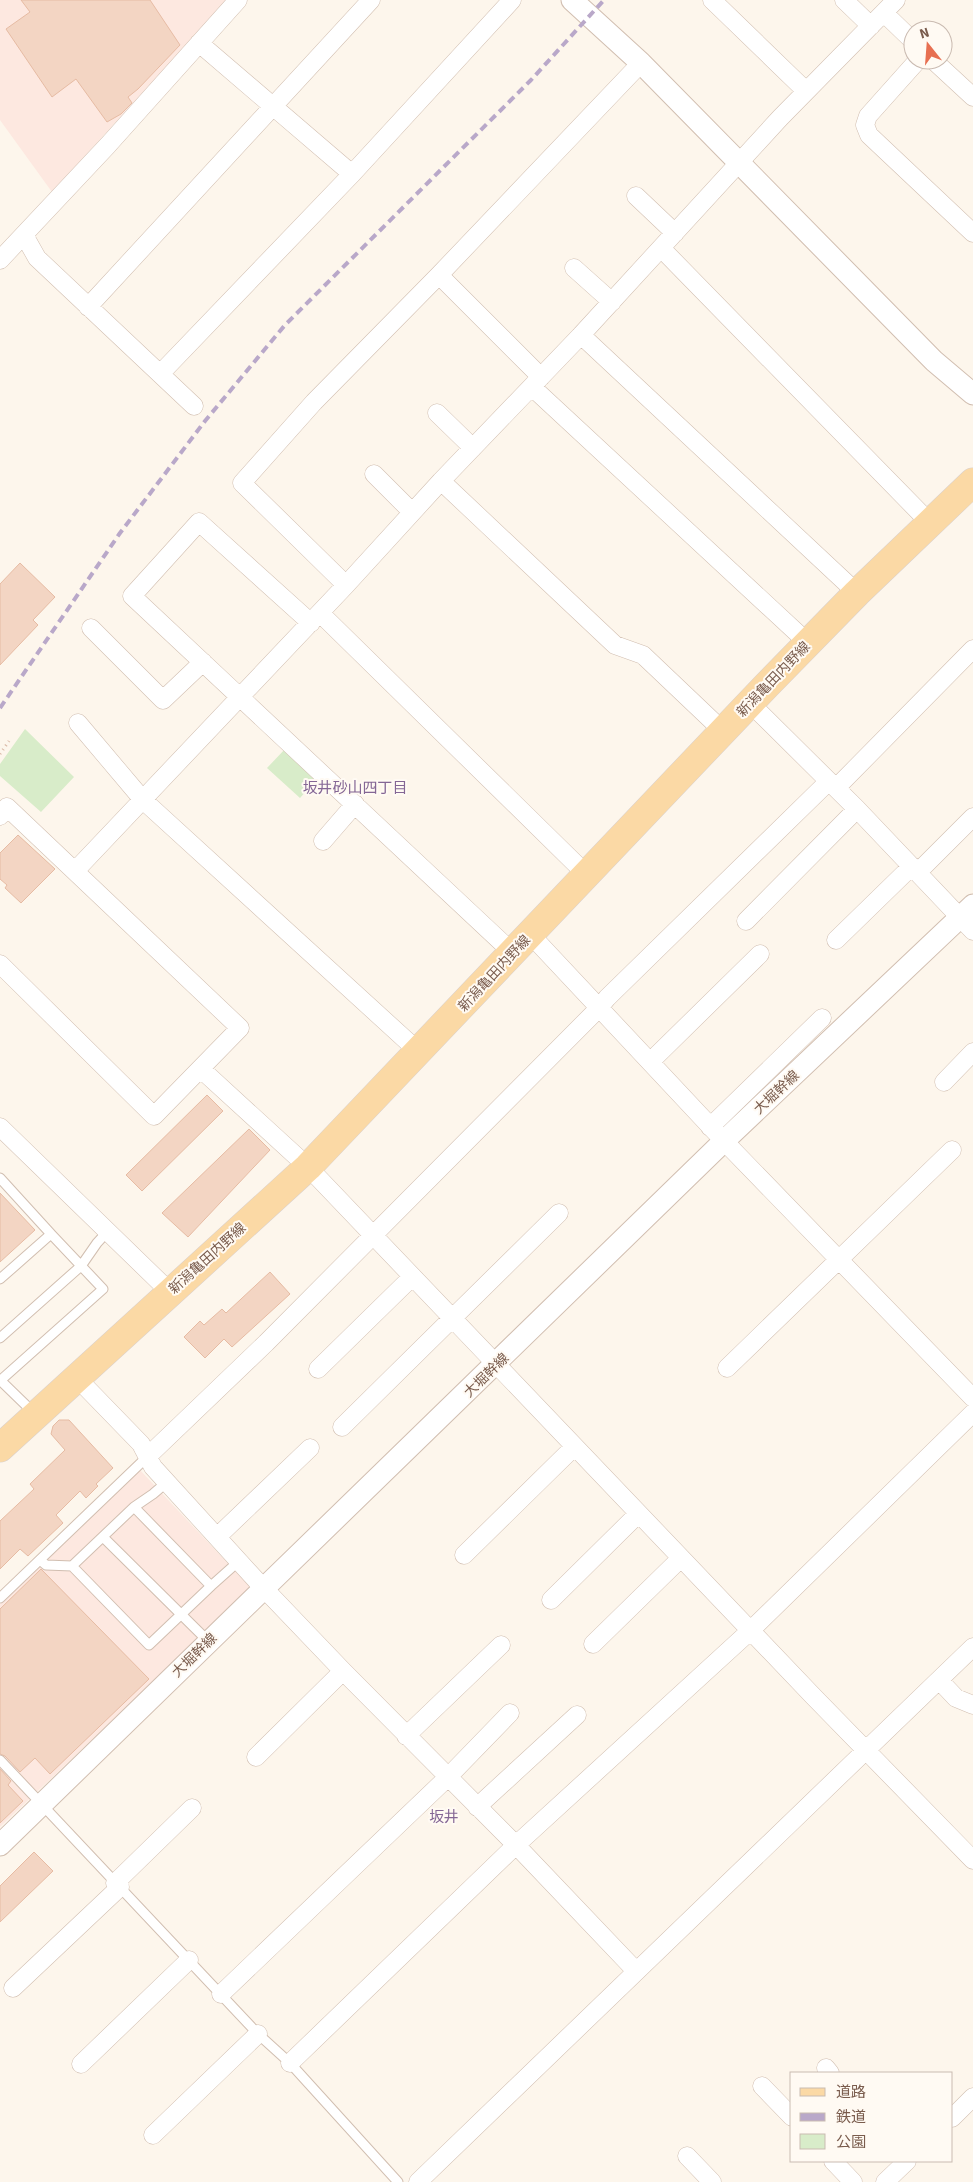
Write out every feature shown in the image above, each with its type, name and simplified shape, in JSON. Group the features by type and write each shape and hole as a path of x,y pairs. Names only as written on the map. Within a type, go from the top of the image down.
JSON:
{"main road":[{"name":"新潟亀田内野線","path":"0,1448 308,1167 808,643 857,593 973,482"}],"street":[{"path":"0,260 238,0"},
{"path":"88,306 371,0"},
{"path":"160,374 352,174 512,0"},
{"path":"572,0 641,63 934,362 973,394"},
{"path":"712,0 806,91"},
{"path":"844,0 871,26"},
{"path":"74,871 316,618 412,512 612,302 806,91 896,0"},
{"path":"884,13 903,31"},
{"path":"199,43 352,174"},
{"path":"346,586 242,483 314,402 439,275 641,63"},
{"path":"909,70 868,116 865,124 869,135 973,233"},
{"path":"944,70 973,97"},
{"path":"636,196 675,234"},
{"path":"24,235 38,258 194,406"},
{"path":"661,248 930,523"},
{"path":"574,268 612,302"},
{"path":"439,275 537,382 808,643"},
{"path":"581,335 857,593"},
{"path":"438,413 473,448"},
{"path":"374,474 412,512"},
{"path":"441,481 615,645 643,656 723,731"},
{"path":"586,874 316,618 198,522 132,596 355,804 599,1008 717,1134 973,1398"},
{"path":"91,628 163,700 203,662"},
{"path":"147,1457 373,1236 607,998 973,649"},
{"path":"750,703 833,784 915,869 969,918"},
{"path":"78,723 143,800 419,1052"},
{"path":"323,842 355,804"},
{"path":"0,816 7,807 240,1028 154,1116 0,964"},
{"path":"746,920 857,809"},
{"path":"836,940 973,818"},
{"name":"大堀幹線","path":"0,1845 208,1641 496,1365 717,1134 969,918"},
{"path":"650,1062 760,954"},
{"path":"717,1134 822,1018"},
{"path":"944,1082 973,1052"},
{"path":"201,1069 308,1167 750,1631 868,1750 973,1860"},
{"path":"0,1127 170,1292"},
{"path":"726,1368 952,1150"},
{"path":"342,1427 559,1213"},
{"path":"318,1369 412,1277"},
{"path":"77,1378 141,1444 147,1457 167,1482 239,1561 343,1671 447,1778 516,1845 636,1971"},
{"path":"290,2063 516,1845 750,1631 973,1413"},
{"path":"464,1555 574,1447"},
{"path":"217,1537 310,1448"},
{"path":"552,1600 638,1514"},
{"path":"593,1644 681,1558"},
{"path":"406,1736 501,1645"},
{"path":"418,2182 973,1647"},
{"path":"256,1757 343,1671"},
{"path":"939,1680 956,1698 973,1705"},
{"path":"221,1994 447,1778 510,1713"},
{"path":"477,1807 577,1715"},
{"path":"13,1988 192,1808"},
{"path":"81,2064 189,1960"},
{"path":"153,2135 258,2034"},
{"path":"762,2086 790,2116"},
{"path":"953,2117 973,2097"},
{"path":"687,2156 712,2182"},
{"path":"834,2162 853,2182"},
{"path":"885,2182 906,2162"}],"lane":[{"path":"0,1178 103,1289 0,1380 36,1415"},
{"path":"0,1338 81,1266 108,1231"},
{"path":"0,1279 51,1234"},
{"path":"0,1598 147,1457"},
{"path":"72,1566 134,1507 167,1482"},
{"path":"134,1507 211,1586"},
{"path":"103,1537 208,1641"},
{"path":"40,1560 46,1565 72,1566 149,1645 239,1561"},
{"path":"0,1760 258,2034 290,2063 398,2182"}],"path":[{"path":"0,754 9,741"}],"shaded area":[{"path":"0,0 227,0 52,192 0,120"},
{"path":"139,1469 251,1588 0,1827 0,1604"}],"green space":[{"path":"25,729 74,777 41,812 0,776 0,764"},
{"path":"286,748 318,778 300,798 267,768"}],"building":[{"path":"21,0 150,0 180,45 128,97 132,103 121,114 107,122 76,79 52,97 6,29 30,12"},
{"path":"20,563 55,597 33,620 38,625 0,665 0,584"},
{"path":"18,835 55,869 21,903 5,888 7,885 0,879 0,853"},
{"path":"207,1095 223,1111 142,1191 126,1175"},
{"path":"249,1129 270,1150 188,1237 162,1213"},
{"path":"0,1193 35,1230 0,1262"},
{"path":"270,1272 290,1294 232,1347 224,1339 205,1358 184,1337 200,1321 204,1325 222,1309 226,1313"},
{"path":"59,1420 69,1420 113,1468 96,1484 98,1486 86,1498 80,1491 56,1515 63,1523 28,1556 20,1549 0,1569 0,1521 34,1489 30,1484 65,1450 51,1434 53,1426"},
{"path":"41,1569 149,1679 50,1774 35,1758 20,1772 5,1756 0,1754 0,1609"},
{"path":"0,1769 11,1781 8,1785 23,1801 0,1823"},
{"path":"34,1852 53,1871 0,1922 0,1886"}],"railway":[{"path":"0,708 120,533 205,421 285,325 531,80 604,0"}],"district":[{"name":"坂井砂山四丁目","path":"355,788"},
{"name":"坂井","path":"444,1817"}]}
